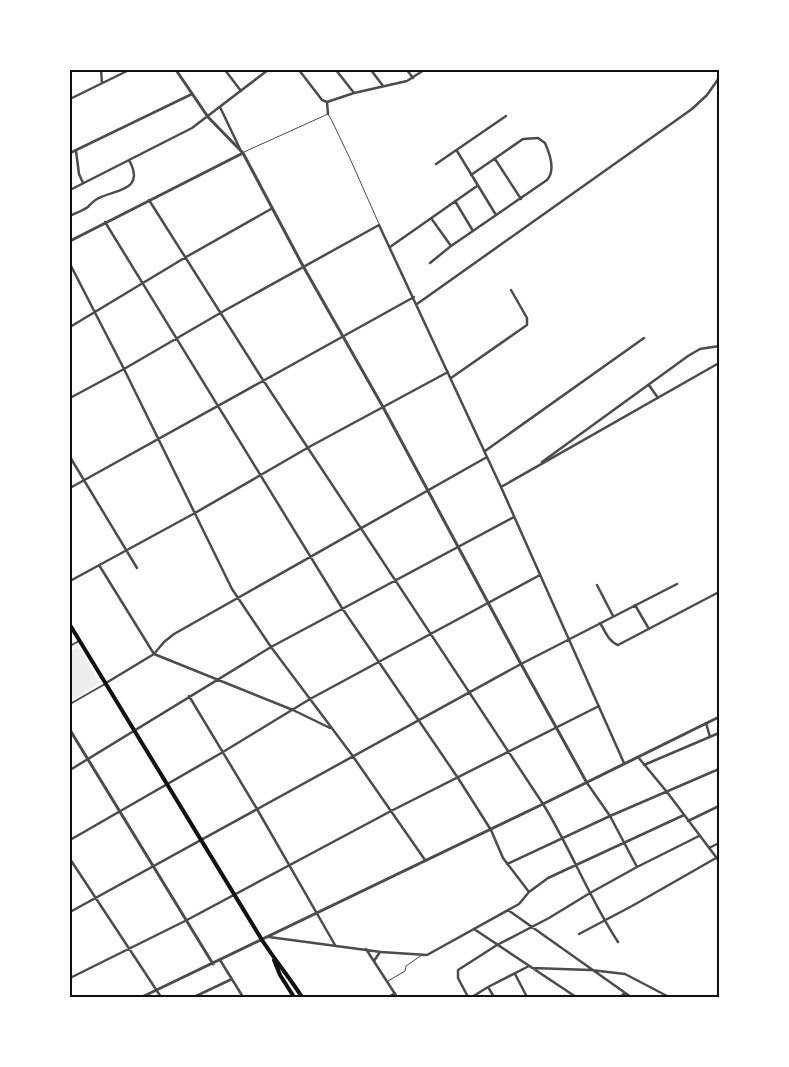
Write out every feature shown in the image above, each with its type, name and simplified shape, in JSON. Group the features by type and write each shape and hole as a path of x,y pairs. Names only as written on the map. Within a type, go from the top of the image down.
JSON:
{"main road":[{"path":"70,626 235,894 294,997"},
{"path":"272,956 286,971 302,997"}],"street":[{"path":"101,70 102,84"},
{"path":"70,99 129,70"},
{"path":"176,70 208,117 242,153"},
{"path":"225,70 241,91"},
{"path":"260,70 263,74"},
{"path":"70,190 192,128 268,70"},
{"path":"299,70 322,100 326,102 328,114"},
{"path":"336,70 354,93"},
{"path":"371,70 383,86"},
{"path":"406,70 413,78"},
{"path":"326,102 413,78 424,70"},
{"path":"417,304 692,109 707,95 719,78"},
{"path":"70,153 192,94"},
{"path":"220,107 272,209 383,407 556,728 587,782 610,816 637,867"},
{"path":"436,164 506,116"},
{"path":"430,264 451,246 547,180 552,167 547,147 542,140 538,138 523,139 471,174"},
{"path":"76,150 79,174 83,183"},
{"path":"457,151 496,215"},
{"path":"70,241 242,153"},
{"path":"495,159 521,199"},
{"path":"70,216 98,199 129,186 134,181 135,175 129,160"},
{"path":"390,247 477,186"},
{"path":"149,200 222,312 263,380 543,804 564,838 604,920 618,942"},
{"path":"454,202 473,231"},
{"path":"70,327 186,257 272,209"},
{"path":"431,218 451,246"},
{"path":"105,222 342,608 458,778 491,830 507,864 528,892"},
{"path":"70,398 379,225 485,451 624,763"},
{"path":"70,264 238,599 331,729 352,755 425,860"},
{"path":"451,378 527,325 527,318 511,290"},
{"path":"70,488 414,297"},
{"path":"485,451 644,338"},
{"path":"534,467 694,352 700,349 719,346"},
{"path":"501,487 719,363"},
{"path":"70,581 195,513 309,447 448,372"},
{"path":"648,384 658,398"},
{"path":"582,432 587,439"},
{"path":"70,457 137,568"},
{"path":"70,704 154,654 174,634 487,457"},
{"path":"70,770 271,646 514,517"},
{"path":"99,565 154,654 293,710 331,729"},
{"path":"70,840 310,700 540,575"},
{"path":"70,912 352,755 521,664 677,584"},
{"path":"597,585 613,616"},
{"path":"600,623 610,640 618,645 719,592"},
{"path":"635,605 649,629"},
{"path":"70,646 79,640"},
{"path":"189,696 257,809 334,945"},
{"path":"70,978 187,920 391,811 599,706"},
{"path":"142,997 491,830 719,717"},
{"path":"706,723 710,737"},
{"path":"70,730 213,964"},
{"path":"644,765 719,733"},
{"path":"638,757 667,792 719,862"},
{"path":"507,864 719,768"},
{"path":"688,821 719,806"},
{"path":"269,937 380,952 425,954 519,904 528,892 548,878 684,815"},
{"path":"468,997 457,973 458,970 497,945 531,928 590,892 699,836"},
{"path":"708,848 719,843"},
{"path":"579,934 716,858"},
{"path":"70,859 161,997"},
{"path":"507,910 631,997"},
{"path":"474,929 576,997"},
{"path":"366,949 397,997"},
{"path":"374,961 380,952"},
{"path":"220,960 243,997"},
{"path":"472,997 488,987 531,967 625,974 668,997"},
{"path":"515,974 527,997"},
{"path":"194,997 232,979"},
{"path":"488,987 494,997"},
{"path":"621,997 624,992"},
{"path":"390,997 395,993"}],"lane":[{"path":"242,153 328,114 379,225"},
{"path":"387,981 405,971 406,966 425,954"}],"shaded area":[{"path":"78,646 99,683 70,702 70,651"}]}
